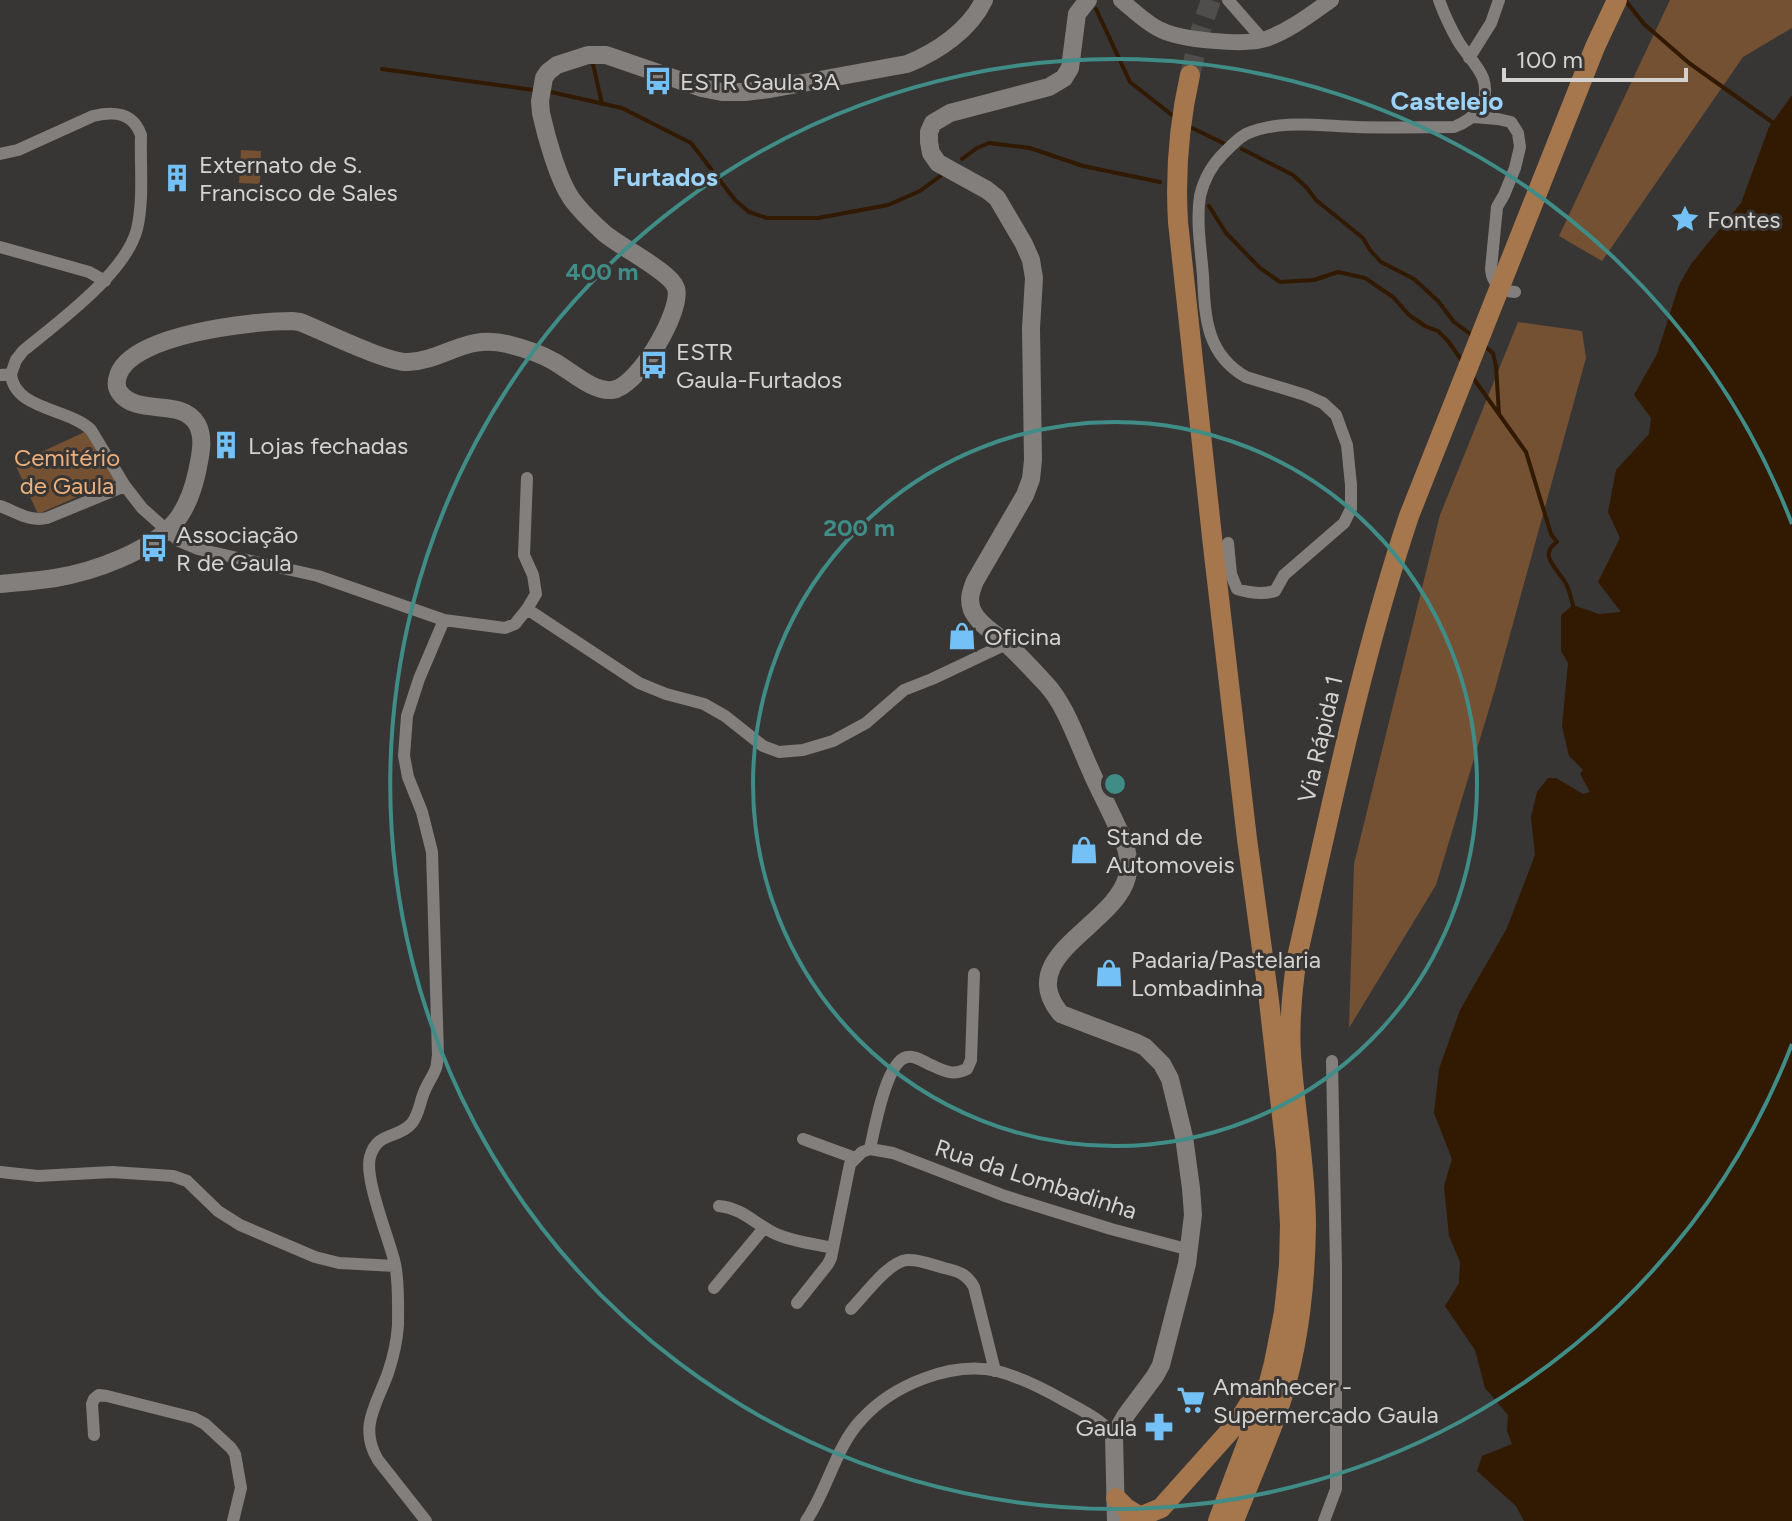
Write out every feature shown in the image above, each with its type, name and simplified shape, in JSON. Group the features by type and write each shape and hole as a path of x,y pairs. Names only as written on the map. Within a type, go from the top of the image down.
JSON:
{"highway":[{"name":"Via Rápida 1","path":"1234,1521 1278,1411 1291,1364 1300,1310 1306,1225 1291,1053 1291,1006 1297,957 1366,658 1409,516 1505,270 1617,0"},
{"path":"1190,75 1179,133 1177,197 1213,546 1286,1151 1290,1225 1284,1312 1274,1363 1218,1521"},
{"path":"1116,1498 1135,1519 1161,1508 1237,1423 1274,1363"}],"main road":[{"path":"0,584 57,578 99,566 136,551 166,531 181,513 196,477 201,446 198,426 184,412 127,400 119,392 116,382 119,371 134,356 178,336 217,328 292,321 402,362 475,342 491,341 535,352 603,390 626,385 654,349 666,326 676,301 675,286 669,277 604,233 570,197 541,113 544,78 557,65 588,55 606,55 702,88 733,92 770,89 907,64 925,57 966,25 984,0"},
{"path":"1088,0 1077,14 1070,68 1064,78 1049,87 950,113 933,123 929,142 931,153 938,163 997,198 1024,244 1033,269 1031,479 1025,495 975,581 970,592 971,606 979,621 1049,686 1070,722 1128,855 1127,878 1120,892 1056,960 1048,974 1047,992 1061,1014 1137,1043 1162,1064 1178,1107 1189,1166 1193,1215 1190,1250 1161,1365 1114,1436 1116,1521"}],"street":[{"path":"1121,0 1159,30 1174,35 1248,42 1263,40 1286,29 1331,0"},
{"path":"1228,0 1263,40"},
{"path":"1228,543 1231,574 1237,589 1266,594 1275,591 1284,575 1344,523 1351,509 1351,485 1347,445 1336,415 1323,403 1305,395 1246,377 1225,362 1211,338 1204,303 1199,213 1206,176 1214,163 1244,135 1275,126 1454,127 1468,122 1484,98 1485,88 1478,70 1446,19 1439,0"},
{"path":"1469,58 1491,23 1499,0"},
{"path":"0,154 18,150 106,113 131,118 138,126 141,135 140,209 129,247 105,281 23,351 6,375 26,399 84,422 142,508 179,541 198,549 318,576 444,620 505,628 515,624 536,594 533,575 524,555 527,478"},
{"path":"1474,117 1511,122 1518,133 1520,147 1515,168 1497,207 1491,269 1496,285 1515,292"},
{"path":"0,247 89,272 105,281"},
{"path":"0,506 37,521 125,486"},
{"path":"527,609 639,683 704,704 725,716 763,746 779,752 803,750 833,741 866,723 904,690 1006,644"},
{"path":"426,1521 378,1460 369,1435 371,1414 388,1374 398,1329 395,1266 369,1175 369,1159 374,1146 384,1137 411,1125 438,1056 432,852 404,756 407,716 444,620"},
{"path":"797,1303 828,1264 850,1164 870,1149 880,1102 893,1069 906,1057 915,1057 948,1073 967,1069 971,1060 974,974"},
{"path":"1324,1521 1336,1489 1332,1061"},
{"path":"803,1139 855,1158"},
{"name":"Rua da Lombadinha","path":"870,1149 893,1153 1005,1196 1190,1250"},
{"path":"0,1172 38,1176 112,1172 173,1176 187,1181 218,1211 240,1225 315,1257 339,1263 395,1266"},
{"path":"719,1206 748,1216 780,1236 833,1248"},
{"path":"714,1288 764,1228"},
{"path":"851,1309 893,1264 904,1260 961,1272 970,1278 974,1287 995,1371"},
{"path":"806,1521 859,1421 882,1399 934,1375 964,1370 995,1371 1026,1381 1097,1419 1114,1436"},
{"path":"94,1435 92,1404 99,1395 177,1412 205,1424 235,1454 241,1488 233,1521"}],"green space":[{"path":"1670,0 1792,0 1792,28 1743,57 1602,261 1559,236"},
{"path":"241,150 261,151 260,184 239,183"},
{"path":"1518,322 1582,331 1586,358 1495,689 1436,885 1349,1028 1354,864 1440,515"},
{"name":"Cemitério de Gaula","path":"87,431 116,480 38,514 15,464"}],"shaded area":[{"path":"1792,95 1792,1521 1524,1521 1516,1506 1477,1471 1482,1456 1512,1444 1507,1431 1508,1415 1485,1388 1475,1350 1445,1306 1459,1283 1460,1262 1449,1236 1444,1186 1452,1159 1434,1113 1439,1069 1460,1010 1507,928 1535,855 1531,817 1537,792 1548,778 1556,778 1583,794 1590,792 1580,774 1583,770 1569,756 1562,726 1568,663 1561,651 1561,615 1573,605 1599,614 1621,612 1598,582 1620,538 1608,512 1616,470 1649,434 1651,418 1634,395 1657,354 1679,285 1691,264 1741,203 1769,127"}],"waterway":[{"path":"1625,0 1644,24 1689,63 1772,122"},
{"path":"1096,9 1130,82 1172,115"},
{"path":"593,64 602,104"},
{"path":"382,69 534,90"},
{"path":"551,92 622,108 691,143 735,200 749,212 767,218 818,218 888,205 920,191 943,174"},
{"path":"1190,127 1225,144"},
{"path":"962,159 989,143 1030,148 1083,166 1160,182"},
{"path":"1242,149 1293,175 1316,200 1363,238 1381,262 1414,279 1438,301 1454,322 1473,336"},
{"path":"1209,206 1226,233 1260,268 1280,282 1314,280 1338,272 1365,278 1393,297 1409,315 1438,331 1462,361"},
{"path":"1482,344 1493,353 1499,414"},
{"path":"1471,375 1526,452 1551,534 1557,542 1551,547 1549,558 1564,580 1573,605"}],"tunnel":[{"path":"1190,75 1211,0"}],"place":[{"name":"ESTR Gaula 3A","path":"658,81"},
{"name":"Externato de S. Francisco de Sales","path":"177,178"},
{"name":"Fontes","path":"1685,219"},
{"name":"ESTR Gaula-Furtados","path":"654,365"},
{"name":"Lojas fechadas","path":"226,445"},
{"name":"Associação R de Gaula","path":"154,548"},
{"name":"Oficina","path":"962,636"},
{"name":"Stand de Automoveis","path":"1084,850"},
{"name":"Padaria/Pastelaria Lombadinha","path":"1109,973"},
{"name":"Amanhecer - Supermercado Gaula","path":"1191,1400"},
{"name":"Gaula","path":"1159,1427"}],"district":[{"name":"Castelejo","path":"1447,101"},
{"name":"Furtados","path":"665,177"}]}
